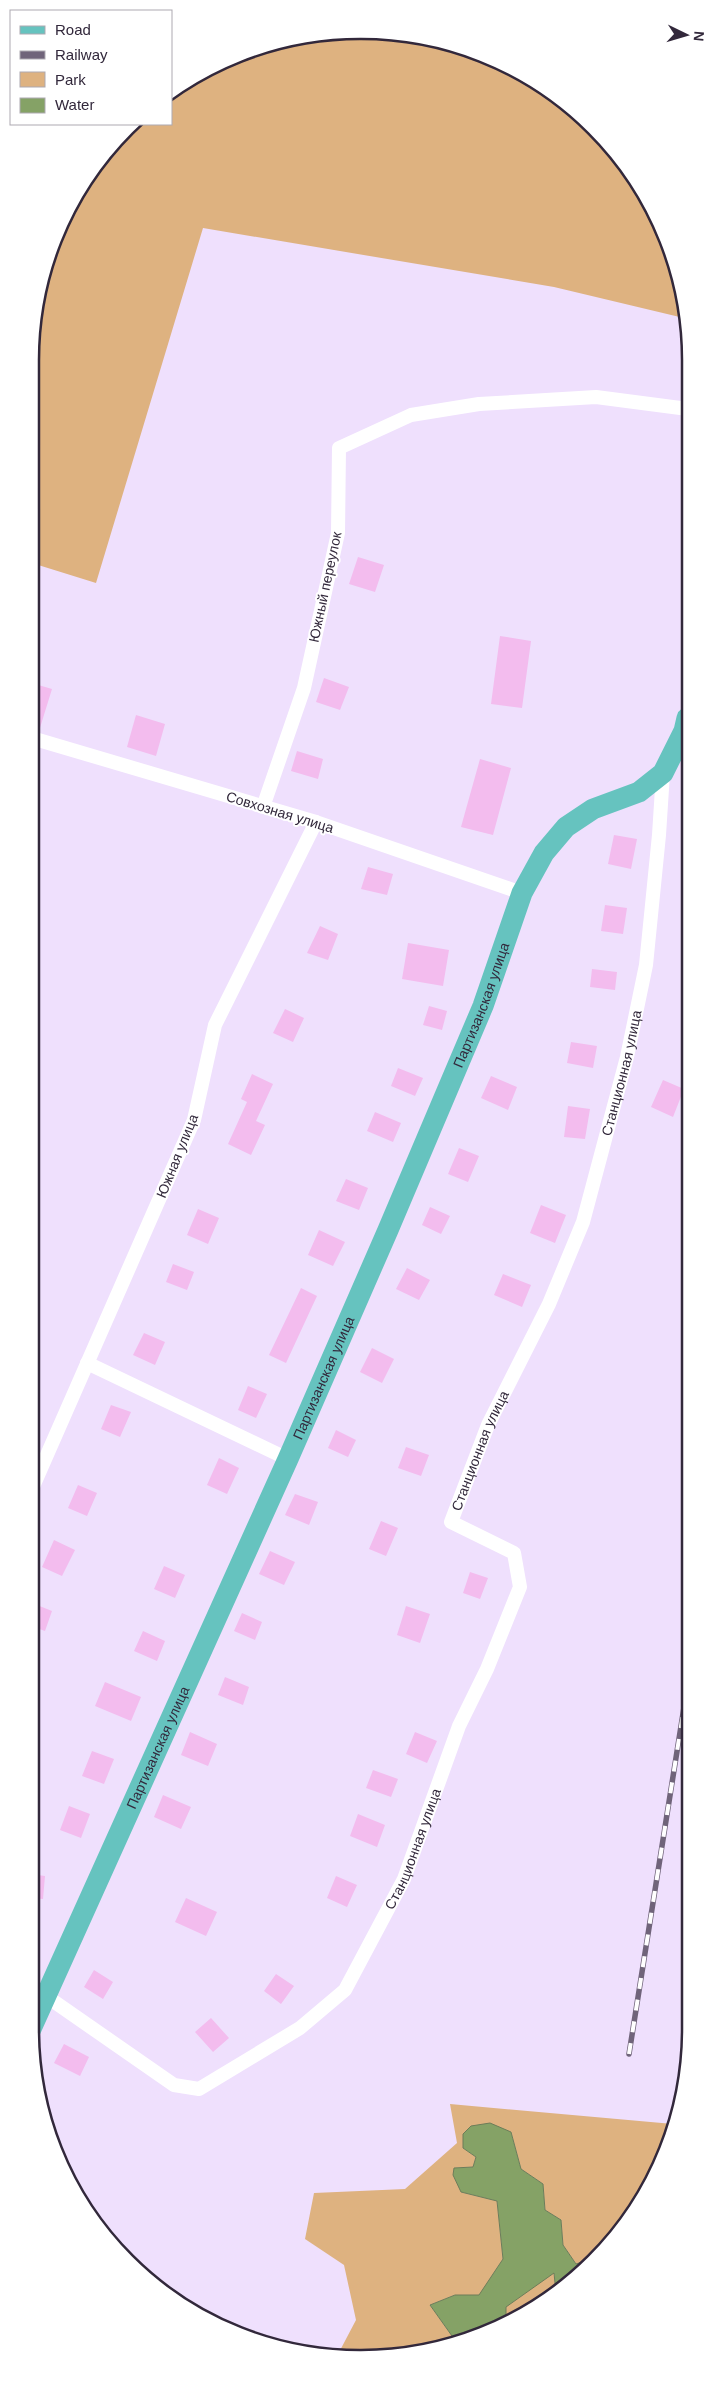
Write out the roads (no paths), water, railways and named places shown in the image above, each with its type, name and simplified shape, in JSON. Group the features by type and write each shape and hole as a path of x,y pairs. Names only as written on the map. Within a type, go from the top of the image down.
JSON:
{"main road":[{"name":"Станционная улица","path":"663,773 682,735"},
{"name":"Партизанская улица","path":"39,2011 288,1459 483,1006 522,893 544,853 566,827 593,809 639,792 663,773"}],"street":[{"name":"Южный переулок","path":"263,807 304,688 338,533 339,448 412,415 479,404 596,397 682,408"},
{"name":"Совхозная улица","path":"39,741 316,822 522,893"},
{"name":"Станционная улица","path":"46,1996 174,2085 199,2089 300,2028 345,1990 404,1879 459,1726 487,1669 520,1587 514,1553 451,1522 488,1425 549,1304 583,1222 626,1057 646,965 663,773"},
{"name":"Южная улица","path":"39,1473 194,1120 215,1025 316,822"},
{"path":"87,1363 288,1459"}],"water":[{"path":"490,2123 511,2132 521,2169 543,2184 545,2210 561,2220 563,2245 576,2264 581,2262 555,2285 554,2273 506,2307 506,2315 484,2326 452,2336 430,2305 455,2295 479,2295 503,2259 497,2201 461,2192 453,2175 454,2168 473,2167 476,2157 463,2148 463,2134 471,2126"}],"railway":[{"path":"629,2054 682,1720"}]}
